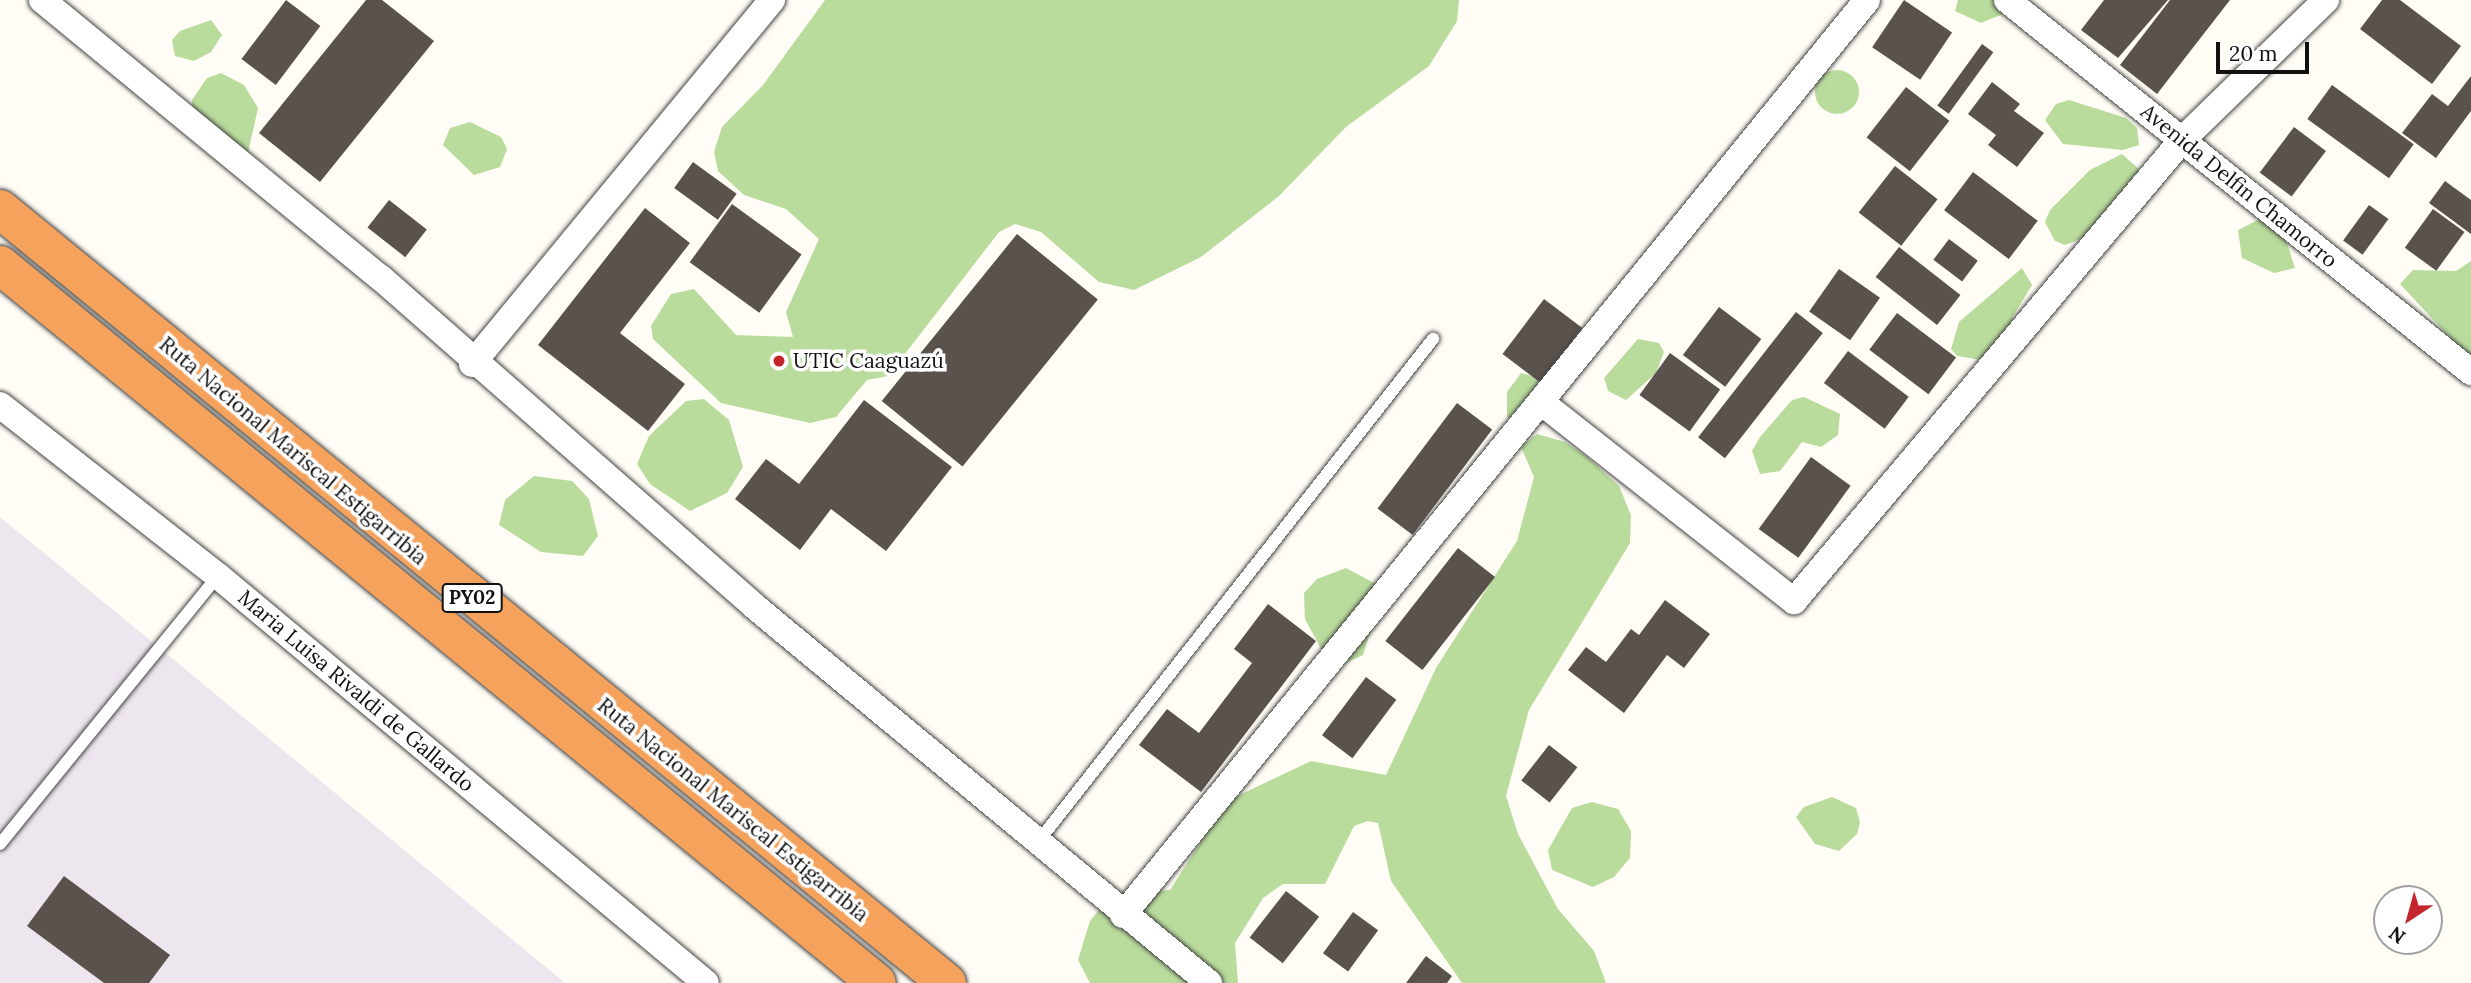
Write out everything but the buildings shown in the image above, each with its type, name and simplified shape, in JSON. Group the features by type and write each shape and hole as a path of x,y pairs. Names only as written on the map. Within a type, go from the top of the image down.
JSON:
{"highway":[{"name":"Ruta Nacional Mariscal Estigarribia","path":"0,209 947,983"},
{"name":"Ruta Nacional Mariscal Estigarribia","path":"0,265 877,983"}],"street":[{"path":"43,0 381,278 472,364 1123,915 1209,983"},
{"path":"472,364 772,0"},
{"path":"1123,915 1867,0"},
{"name":"Avenida Delfin Chamorro","path":"2007,0 2471,372"},
{"path":"1541,402 1794,601 2182,140 2326,0"},
{"name":"Maria Luisa Rivaldi de Gallardo","path":"0,405 218,576 706,983"}],"lane":[{"path":"1038,842 1433,339"},
{"path":"0,844 218,576"}],"shaded area":[{"path":"0,517 162,650 565,983 0,983"}],"green space":[{"path":"825,0 1459,0 1457,21 1429,66 1346,127 1279,196 1201,257 1134,290 1099,282 1041,232 1015,224 999,232 888,376 867,380 836,417 810,423 721,403 653,339 651,326 671,294 694,289 736,335 793,337 786,312 819,239 786,209 744,195 718,171 714,152 722,127 763,85"},
{"path":"1958,0 2007,0 2003,14 1981,23 1955,11"},
{"path":"211,20 222,35 211,52 194,61 175,56 172,40 180,31"},
{"path":"1837,70 1846,71 1853,76 1858,83 1858,101 1853,108 1846,113 1837,114 1828,113 1821,108 1816,101 1815,92 1816,83 1821,76 1828,71"},
{"path":"221,73 244,85 258,108 247,157 192,116 192,100 207,78"},
{"path":"2069,100 2126,118 2137,128 2139,145 2123,150 2063,144 2045,120 2056,104"},
{"path":"470,122 501,137 507,149 500,167 474,175 443,145 450,128"},
{"path":"2122,154 2141,171 2086,237 2065,245 2055,241 2045,222 2050,210 2090,170"},
{"path":"2260,219 2286,240 2295,268 2274,273 2242,258 2238,230"},
{"path":"2471,261 2471,360 2400,284 2413,270 2456,271"},
{"path":"2022,268 2032,285 2012,318 2016,329 1988,361 1957,356 1951,349 1959,322"},
{"path":"1638,339 1659,343 1664,352 1656,373 1626,400 1608,391 1604,378"},
{"path":"1521,373 1547,380 1552,419 1529,430 1507,417 1507,392"},
{"path":"1804,397 1840,414 1838,435 1821,447 1802,442 1780,471 1760,474 1752,451 1760,437 1792,400"},
{"path":"704,399 729,420 743,467 727,493 690,511 650,484 637,464 649,436 686,401"},
{"path":"1537,434 1565,442 1587,457 1619,486 1631,515 1630,543 1529,710 1506,796 1518,834 1558,909 1594,951 1606,983 1462,983 1391,881 1378,823 1368,821 1354,826 1325,884 1283,884 1263,898 1235,943 1238,983 1090,983 1078,960 1090,921 1106,901 1123,893 1170,890 1227,801 1311,761 1386,775 1436,668 1517,541 1534,477 1521,447"},
{"path":"534,476 572,481 589,499 598,536 583,556 541,552 499,525 505,500"},
{"path":"1346,568 1376,584 1379,605 1363,655 1346,663 1324,654 1305,619 1304,593 1317,579"},
{"path":"1832,797 1856,808 1860,822 1857,834 1839,851 1815,844 1796,817 1804,807"},
{"path":"1592,802 1618,809 1631,831 1630,858 1614,877 1593,887 1552,870 1548,850 1572,808"}],"place":[{"name":"UTIC Caaguazú","path":"779,361"}]}
